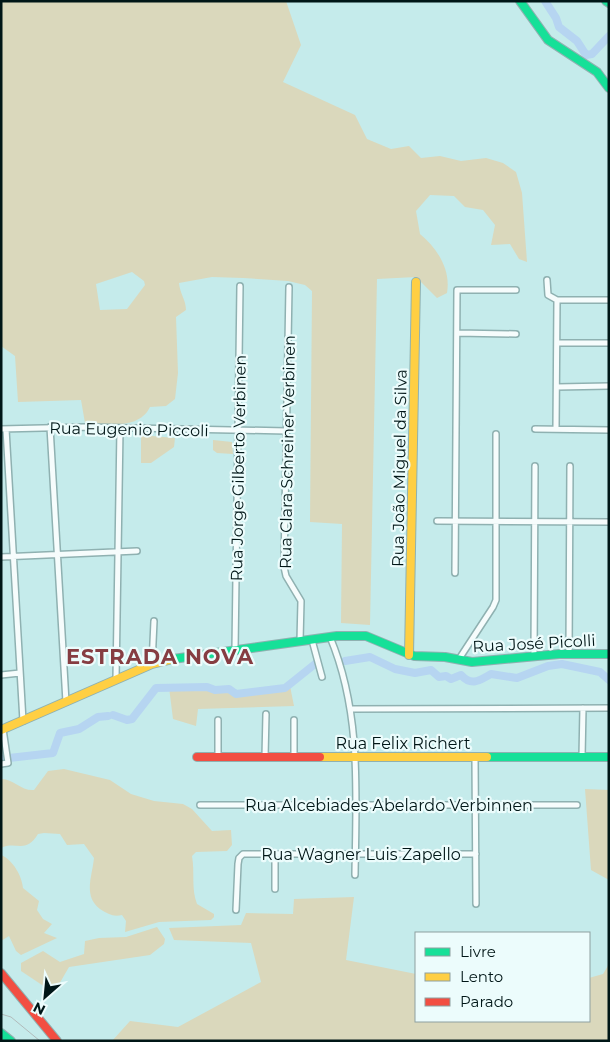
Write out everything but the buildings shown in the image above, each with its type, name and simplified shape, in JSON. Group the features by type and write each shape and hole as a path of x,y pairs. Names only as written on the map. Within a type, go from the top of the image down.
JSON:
{"main road":[{"path":"520,1 547,39 558,49 596,70 609,88"},
{"name":"Rua João Miguel da Silva","path":"409,655 416,282"},
{"name":"Rua José Picolli","path":"2,729 152,664 351,634 366,636 409,655 481,662 534,656 609,654"},
{"name":"Rua Felix Richert","path":"198,757 609,757"},
{"path":"1,973 57,1041"},
{"path":"1,1033 11,1041"}],"street":[{"path":"547,280 548,295 557,300 609,300"},
{"name":"Rua Jorge Gilberto Verbinen","path":"235,650 240,286"},
{"name":"Rua Clara Schreiner Verbinen","path":"290,287 284,567 286,576 301,601 300,641"},
{"path":"455,573 457,290 516,290"},
{"path":"556,429 557,300"},
{"path":"457,333 516,334"},
{"path":"557,343 609,343"},
{"path":"557,387 609,386"},
{"path":"50,427 66,702"},
{"name":"Rua Eugenio Piccoli","path":"4,429 50,427 287,431"},
{"path":"4,429 14,556 23,721"},
{"path":"116,679 120,429"},
{"path":"535,430 609,430"},
{"path":"459,659 495,604 496,434"},
{"path":"534,656 535,466"},
{"path":"569,654 570,466"},
{"path":"437,521 609,522"},
{"path":"1,557 137,551"},
{"path":"152,664 154,621"},
{"path":"330,637 342,670 350,709 356,757 355,875"},
{"path":"312,640 322,676"},
{"path":"1,675 20,674"},
{"path":"582,757 583,708"},
{"path":"350,709 609,708"},
{"path":"264,757 266,714"},
{"path":"216,757 217,720"},
{"path":"294,720 294,757"},
{"path":"263,726 264,757"},
{"path":"1,764 8,763 2,729"},
{"path":"475,757 476,904"},
{"name":"Rua Alcebiades Abelardo Verbinnen","path":"200,806 577,805"},
{"name":"Rua Wagner Luis Zapello","path":"236,910 240,858 243,854 476,854"},
{"path":"275,889 276,854"}],"shaded area":[{"path":"1,1 286,1 301,45 283,82 355,115 367,139 391,149 409,146 421,158 440,156 461,161 486,158 503,163 516,172 522,193 527,262 519,259 510,244 491,245 495,225 483,210 465,207 454,196 430,195 416,211 420,234 442,260 447,276 447,293 437,298 416,277 377,279 370,625 341,623 342,524 310,522 312,291 305,285 288,281 212,277 179,283 186,310 176,317 178,373 175,399 166,406 150,407 138,419 122,424 85,423 81,400 18,402 15,356 1,346","holes":["132,272 144,281 145,285 127,309 100,310 96,284"]},
{"path":"141,433 152,433 152,436 175,438 174,447 151,463 141,463"},
{"path":"213,440 232,442 233,454 217,453 213,450"},
{"path":"290,686 294,706 198,709 196,726 173,719 169,687 229,689 236,694"},
{"path":"64,769 110,780 131,794 154,801 183,804 192,809 212,831 231,830 232,845 227,851 196,852 192,856 195,898 197,904 214,914 211,920 159,922 125,932 126,921 122,915 113,915 100,909 92,898 90,886 94,858 84,844 67,845 60,834 44,833 38,834 25,846 11,845 1,848 1,779 9,780 25,789 34,790 48,771"},
{"path":"585,789 609,790 609,880 591,870"},
{"path":"1,855 16,869 21,878 23,888 39,901 37,910 43,919 52,924 44,933 57,938 21,955 16,951 9,936 1,941"},
{"path":"354,897 346,960 415,974 415,1022 590,1022 590,978 603,974 609,964 609,1041 112,1041 130,1021 178,1027 261,982 251,943 174,940 169,928 241,925 246,913 293,914 294,899"},
{"path":"157,927 165,939 164,944 150,955 69,967 54,993 21,971 21,963 43,951 60,962 84,954 85,941 99,938 126,937"}],"waterway":[{"path":"545,1 556,18 559,27 577,41 586,55 592,54 609,36"},
{"path":"345,661 370,657 395,669 415,673 431,670 439,677 446,676 451,679 461,675 472,682 491,674 517,678 548,666 562,664 600,672 609,680"},
{"path":"113,715 127,720 132,719 156,688 207,687 215,690 229,689 236,694 285,688 315,664"},
{"path":"9,758 53,753 60,733 79,729 98,717 108,716"}],"railway":[{"path":"1,1014 11,1017 40,1041"}],"traffic: fast":[{"path":"520,1 548,40 597,72 609,88"},
{"path":"173,659 337,636 366,636 414,656 445,657 472,662 559,654 609,654"},
{"path":"487,757 609,757"},
{"path":"1,1033 11,1041"}],"traffic: slow":[{"path":"409,655 416,282"},
{"path":"1,730 152,664 173,659"},
{"path":"320,757 487,757"}],"traffic: jam":[{"path":"197,757 320,757"},
{"path":"1,973 57,1041"}],"district":[{"name":"ESTRADA NOVA","path":"160,657"}]}
